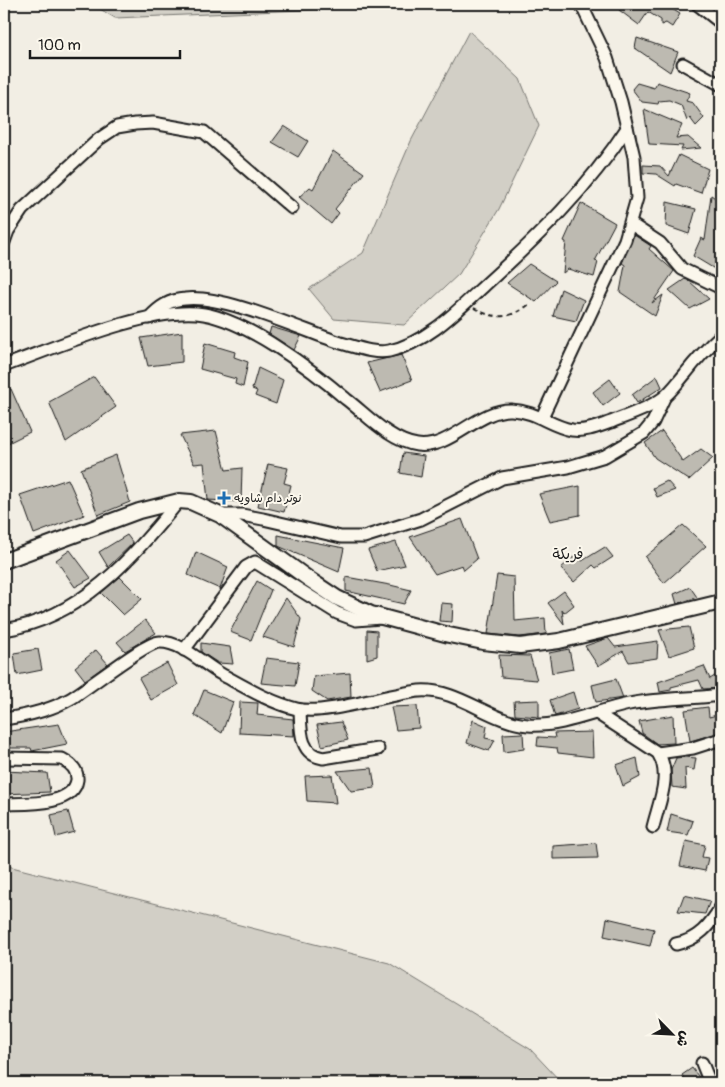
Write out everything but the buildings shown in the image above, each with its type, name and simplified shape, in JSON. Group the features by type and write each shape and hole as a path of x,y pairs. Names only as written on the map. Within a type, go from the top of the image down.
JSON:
{"street":[{"path":"542,417 626,240 637,198 637,180 627,128 607,58 581,4"},
{"path":"697,4 721,23"},
{"path":"683,64 721,85"},
{"path":"4,242 8,231 22,210 99,138 117,128 135,124 153,122 204,132 292,208"},
{"path":"150,318 165,304 187,298 200,299 252,312 356,347 388,351 416,340 435,328 465,303 551,224 589,179 627,128"},
{"path":"631,224 660,243 682,269 721,288"},
{"path":"4,366 131,322 174,314 202,314 226,320 301,364 381,427 409,443 428,446 441,443 454,433 505,410 525,411 542,417 560,427 584,431 638,411 664,398"},
{"path":"220,515 256,518 341,537 364,537 421,519 502,478 568,467 605,456 644,434 653,422 664,398 721,335"},
{"path":"4,630 29,626 53,616 85,596 126,562 179,501"},
{"path":"4,561 139,511 179,501 191,502 220,515 337,598 384,618 449,636 520,646 559,641 721,602"},
{"path":"184,650 246,567 255,562 343,616 356,620 384,618"},
{"path":"4,719 39,711 67,701 154,642 163,642 184,650 258,694 300,710 337,707 389,696 431,691 444,694 512,722 528,725 573,720 628,705 721,695"},
{"path":"300,710 303,742 316,756 323,758 378,749"},
{"path":"598,714 658,752 666,768 653,827"},
{"path":"658,752 693,748 721,739"},
{"path":"4,758 62,759 70,763 76,770 77,778 75,786 67,795 44,803 4,804"},
{"path":"676,944 690,942 703,932 721,906"},
{"path":"702,1063 710,1083"}],"path":[{"path":"465,303 478,310 505,317 518,314 531,303"}],"shaded area":[{"path":"48,4 405,4 404,9 349,8 115,18 100,9"},
{"path":"469,31 520,79 539,126 499,209 459,274 404,325 334,319 309,289 363,253 411,141"},
{"path":"4,865 389,963 530,1049 562,1083 4,1083"}],"place":[{"name":"نوتر دام شاويه","path":"224,498"}],"district":[{"name":"فريكة","path":"568,554"}]}
